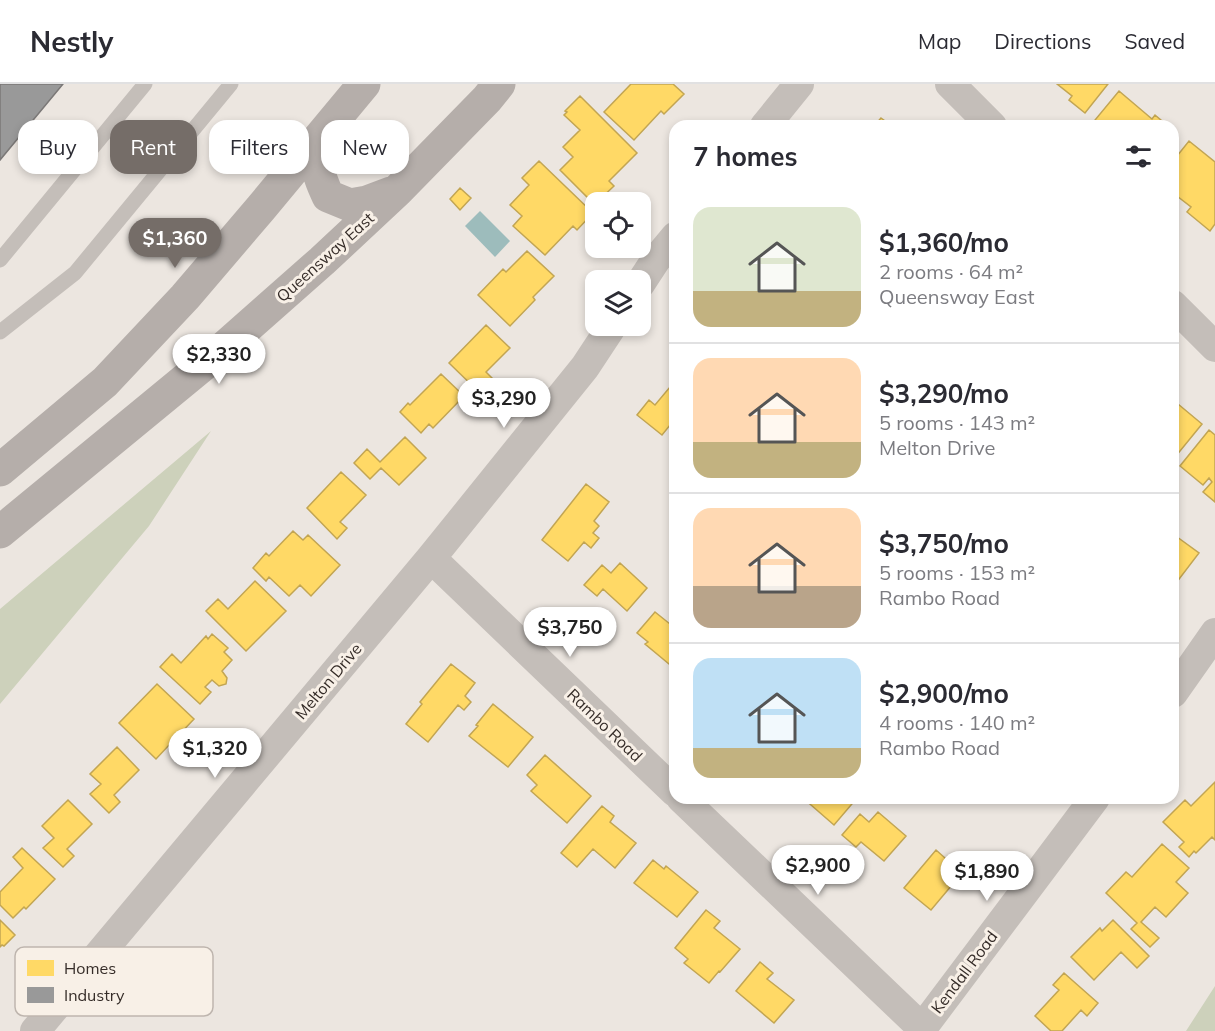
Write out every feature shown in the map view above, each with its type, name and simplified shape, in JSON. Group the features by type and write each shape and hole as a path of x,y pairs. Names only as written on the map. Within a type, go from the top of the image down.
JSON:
{"main road":[{"path":"334,120 364,84"},
{"name":"Queensway East","path":"0,532 220,351 322,261 397,191 499,84"},
{"path":"0,470 105,382 192,288 321,135"},
{"path":"321,150 318,158 319,176 328,196 350,205 368,202 397,191"}],"street":[{"path":"770,120 799,84"},
{"path":"950,84 986,120"},
{"path":"657,275 669,250"},
{"path":"1179,311 1215,347"},
{"name":"Melton Drive","path":"105,947 431,558 585,367 605,336"},
{"name":"Rambo Road","path":"431,558 669,786"},
{"path":"1179,684 1215,633"},
{"path":"687,804 921,1029"},
{"name":"Kendall Road","path":"921,1029 1090,804"},
{"name":"Melton Drive","path":"35,1031 48,1016"}],"lane":[{"path":"0,260 145,84"},
{"path":"0,332 75,273 231,84"}],"green space":[{"path":"211,431 149,526 0,704 0,609"},
{"path":"1215,986 1215,1031 1186,1031"}],"water":[{"path":"480,211 510,241 495,257 465,226"}],"building: Homes":[{"path":"631,84 673,84 684,94 664,114 661,111 634,140 604,112"},
{"path":"1057,84 1108,84 1085,113 1069,100 1072,96"},
{"path":"1119,91 1152,119 1155,115 1161,120 1095,120"},
{"path":"580,96 637,153 609,181 614,186 608,192 585,192 585,195 560,170 573,157 563,147 580,130 564,115 567,112 565,111"},
{"path":"1189,141 1215,162 1215,224 1210,231 1187,212 1191,207 1179,198 1179,154"},
{"path":"539,161 585,205 585,222 577,230 573,226 545,255 513,226 522,216 510,205 529,185 522,178"},
{"path":"460,188 471,198 460,210 450,199"},
{"path":"527,251 554,276 533,297 535,300 510,326 478,295 503,269 506,272"},
{"path":"486,325 510,348 486,372 495,381 482,395 449,363"},
{"path":"441,374 464,396 433,428 429,424 421,433 400,412"},
{"path":"669,388 669,426 662,435 637,415 649,400 655,405"},
{"path":"1179,405 1202,424 1179,452"},
{"path":"1209,430 1215,435 1215,502 1203,492 1212,482 1209,478 1203,485 1180,466"},
{"path":"405,437 426,458 399,485 381,468 370,479 354,463 367,449 380,462"},
{"path":"341,472 366,495 340,522 347,528 337,539 307,508"},
{"path":"586,484 609,502 594,521 599,526 593,533 599,538 591,548 584,542 568,561 542,540"},
{"path":"293,531 303,540 308,535 340,565 311,596 300,585 289,596 269,577 266,581 253,568 266,553 269,556"},
{"path":"1179,538 1199,553 1179,579"},
{"path":"620,563 647,588 627,611 603,589 597,596 584,585 602,565 611,573"},
{"path":"255,581 286,611 246,651 206,611 218,599 228,609"},
{"path":"655,612 669,623 669,664 645,644 648,642 637,633"},
{"path":"212,634 228,648 224,652 232,660 222,671 227,678 226,684 219,686 212,680 205,687 211,692 200,704 160,667 172,654 181,663 206,636 208,639"},
{"path":"451,664 475,683 465,696 471,702 464,710 458,705 428,742 406,724 422,704 420,702"},
{"path":"157,684 194,719 177,737 173,745 170,744 156,759 119,723"},
{"path":"493,704 533,737 508,767 469,736"},
{"path":"117,747 139,770 114,795 120,802 109,813 90,794 101,784 90,774"},
{"path":"545,755 591,796 567,823 531,791 537,785 527,775"},
{"path":"1215,782 1215,840 1212,837 1189,857 1179,847 1184,842 1163,822 1185,800 1191,806"},
{"path":"68,800 92,824 67,849 74,856 63,867 43,848 54,838 42,826"},
{"path":"810,804 852,804 834,825"},
{"path":"602,806 614,816 610,822 636,843 615,868 593,849 577,867 561,853"},
{"path":"878,812 906,836 884,861 861,842 856,847 842,835 860,814 869,822"},
{"path":"1162,844 1189,868 1176,882 1188,893 1166,917 1155,907 1141,922 1159,938 1150,947 1131,929 1137,923 1106,893 1126,872 1132,877"},
{"path":"22,848 55,879 26,909 24,907 13,918 0,905 0,892 23,868 13,857"},
{"path":"936,850 962,873 931,910 904,888"},
{"path":"653,860 664,869 666,866 698,892 677,917 634,883"},
{"path":"706,910 720,921 714,928 740,949 709,983 684,963 688,959 675,948"},
{"path":"0,920 15,935 0,947"},
{"path":"1113,920 1149,956 1137,968 1121,952 1094,980 1071,957 1100,928 1102,931"},
{"path":"760,962 773,973 767,979 794,1000 774,1023 736,991"},
{"path":"1064,973 1098,1003 1087,1016 1081,1010 1062,1031 1051,1031 1035,1016 1059,990 1053,985"}],"building: Industry":[{"path":"0,84 63,84 33,120 18,120 18,138 0,160"}]}
